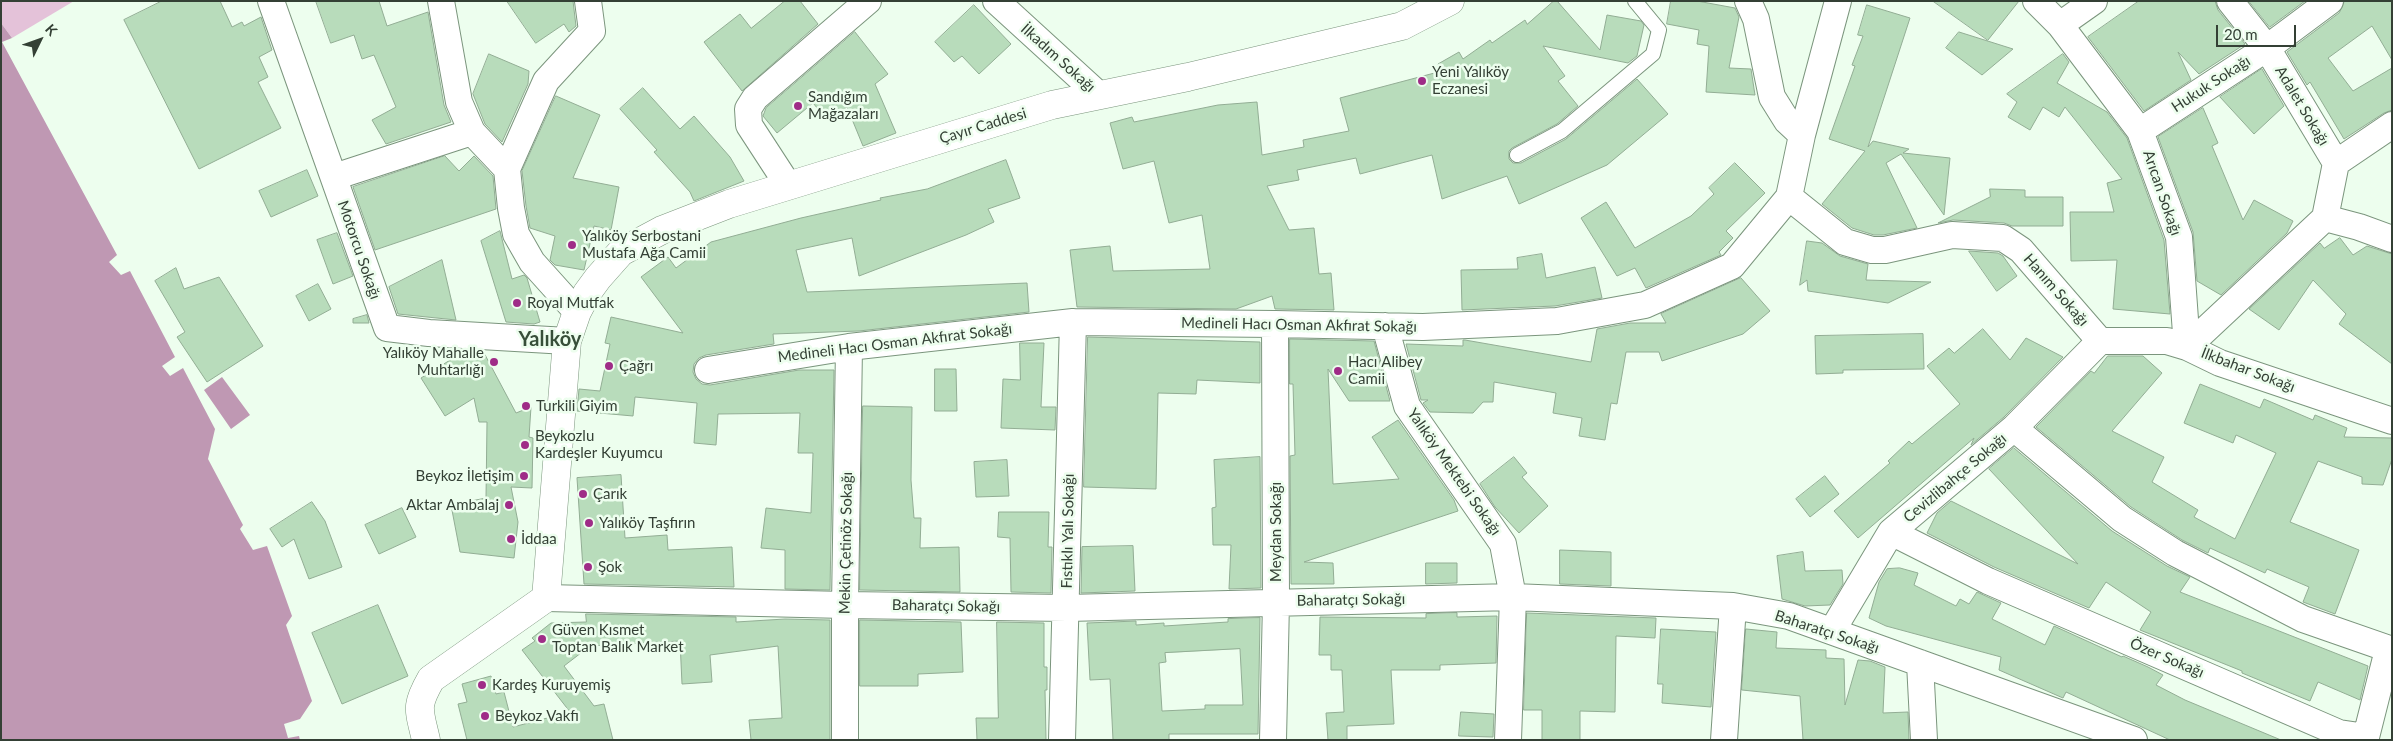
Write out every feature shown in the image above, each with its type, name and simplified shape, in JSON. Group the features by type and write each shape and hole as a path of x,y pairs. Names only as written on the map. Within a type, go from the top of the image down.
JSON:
{"main road":[{"name":"Çayır Caddesi","path":"571,330 586,293 621,252 662,230 729,204 1052,105 1188,77 1402,26 1450,1"},
{"path":"426,740 419,709 421,696 431,679 546,598 571,330"}],"street":[{"name":"Motorcu Sokağı","path":"271,1 387,328 429,333 571,330"},
{"path":"441,1 459,102 472,132 507,169"},
{"path":"571,330 516,234 507,169 546,81 592,32 588,1"},
{"path":"788,185 749,125 748,109 755,98 868,1"},
{"name":"İlkadım Sokağı","path":"996,1 1099,95"},
{"path":"1748,1 1756,19 1772,97 1787,122 1802,135"},
{"name":"Medineli Hacı Osman Akfırat Sokağı","path":"708,370 849,347 1073,322 1423,327 1558,321 1645,305 1732,266 1789,197 1802,135 1838,1"},
{"name":"Arıcan Sokağı","path":"2036,1 2060,25 2140,131 2179,237 2187,346"},
{"path":"2060,25 2094,1"},
{"name":"Adalet Sokağı","path":"2230,1 2267,48 2336,163"},
{"name":"Hukuk Sokağı","path":"2140,131 2267,48 2330,1"},
{"path":"2187,346 2325,218 2336,163 2392,125"},
{"path":"334,177 472,132"},
{"name":"Hanım Sokağı","path":"1789,197 1845,242 1872,250 1885,250 1952,235 2002,238 2021,250 2100,341"},
{"path":"2325,218 2360,227 2392,239"},
{"name":"Fıstıklı Yalı Sokağı","path":"1062,740 1073,322"},
{"name":"Meydan Sokağı","path":"1273,740 1276,602 1275,324"},
{"name":"Yalıköy Mektebi Sokağı","path":"1384,326 1408,406 1503,544 1513,596 1508,740"},
{"name":"İlkbahar Sokağı","path":"2100,341 2167,341 2187,346 2220,363 2392,421"},
{"name":"Cevizlibahçe Sokağı","path":"1832,631 1891,532 2014,428 2100,341"},
{"name":"Mekin Çetinöz Sokağı","path":"845,740 849,347"},
{"path":"2014,428 2122,519 2175,554 2303,619 2390,650"},
{"name":"Özer Sokağı","path":"1891,532 1988,581 2339,732 2366,737 2390,650"},
{"name":"Baharatçı Sokağı","path":"546,598 1066,608 1513,596 1733,606 1789,616 2134,740"},
{"path":"1724,740 1733,606"},
{"path":"1920,663 1924,740"}],"lane":[{"path":"1517,155 1562,131 1653,54 1659,30 1635,1"}],"shaded area":[{"path":"1,1 74,1 12,38 1,23"},
{"path":"1,23 12,38 2,42 117,255 109,262 121,275 130,271 175,357 162,366 170,376 183,368 215,429 208,459 243,525 240,529 253,550 267,546 292,616 286,625 312,701 300,719 284,724 288,738 299,736 300,740 1,740"},
{"path":"222,377 250,415 231,429 204,390"}],"building":[{"path":"162,1 220,1 232,27 242,22 244,26 261,17 272,50 259,57 268,77 258,82 281,128 199,169 124,20"},
{"path":"316,1 379,1 387,26 428,12 444,105 451,122 386,144 372,120 396,107 374,55 362,59 354,35 331,43"},
{"path":"507,1 573,1 576,26 569,32 564,24 536,43"},
{"path":"785,1 800,1 818,24 742,91 704,42 740,14 751,28"},
{"path":"1554,1 1557,1 1600,50 1607,15 1641,21 1644,25 1637,56 1628,63 1543,46 1565,76 1558,81 1578,106 1557,124 1512,148 1509,151 1509,159 1513,163 1521,163 1566,139 1637,79 1668,114 1607,165 1519,204 1507,176 1442,199 1432,155 1360,174 1356,158 1297,170 1299,180 1267,186 1289,230 1314,228 1319,274 1331,273 1334,310 1275,309 1272,296 1236,309 1077,307 1070,250 1110,246 1113,271 1210,269 1202,215 1169,223 1154,161 1123,169 1110,123 1132,117 1134,122 1218,105 1257,102 1262,155 1304,147 1303,140 1349,131 1340,98 1442,71 1438,64 1459,52 1463,59 1490,40 1492,43 1525,20 1527,24"},
{"path":"1671,1 1697,1 1735,8 1739,17 1729,68 1751,69 1755,95 1706,92 1709,46 1697,44 1699,30 1667,24"},
{"path":"1933,1 2019,1 1988,40"},
{"path":"2139,1 2215,1 2218,10 2245,44 2199,74 2178,52 2191,80 2144,111 2088,37"},
{"path":"2249,1 2305,1 2270,27"},
{"path":"2345,1 2392,1 2392,60 2372,26 2328,58 2353,91 2392,68 2392,110 2384,113 2344,139 2310,82 2307,85 2287,52 2339,13"},
{"path":"974,5 1011,44 979,74 962,56 954,62 935,42"},
{"path":"1867,5 1910,18 1868,147 1873,141 1909,149 1903,153 1950,158 1944,215 1901,154 1886,163 1917,228 1883,235 1874,235 1852,228 1822,204 1865,151 1829,139 1855,66 1852,65 1863,36 1858,35"},
{"path":"855,32 888,74 875,84 896,133 863,146 847,107 828,121 813,103 777,133 763,116 766,108"},
{"path":"1959,32 2013,49 1982,75 1946,48"},
{"path":"489,54 529,71 528,84 502,142 485,124 473,94"},
{"path":"2063,54 2069,62 2057,83 2107,112 2127,138 2164,240 2170,314 2113,309 2117,260 2071,261 2070,212 2114,212 2107,183 2122,179 2065,107 2059,117 2043,107 2030,130 2008,117 2017,102 2007,94"},
{"path":"2262,69 2284,106 2254,134 2220,97"},
{"path":"643,88 680,129 694,116 730,157 744,181 694,201 690,192 654,152 657,150 620,109"},
{"path":"556,96 600,115 573,178 619,187 611,230 594,226 584,270 555,265 550,260 555,236 530,228 526,206 522,171"},
{"path":"2203,108 2218,143 2212,146 2243,220 2254,200 2293,221 2287,233 2221,295 2197,281 2193,232 2158,137"},
{"path":"445,156 459,171 474,156 493,176 496,209 375,250 353,187"},
{"path":"1006,160 1020,198 988,209 994,222 966,235 859,276 852,238 796,250 807,292 1027,283 1029,312 859,331 773,334 774,344 706,355 699,358 694,364 693,372 696,379 702,384 710,385 799,370 834,370 830,590 785,589 785,550 761,548 766,508 811,513 813,453 798,453 800,413 718,414 716,445 694,443 697,403 635,397 633,416 577,411 579,389 600,391 610,344 605,343 611,317 683,333 641,277 668,257 676,268 711,242 801,218 881,200 880,198 927,189"},
{"path":"1735,163 1765,193 1726,231 1733,238 1719,252 1721,255 1646,288 1635,268 1617,276 1581,218 1606,202 1635,248 1691,216 1714,194 1709,188"},
{"path":"307,170 318,196 271,217 259,191"},
{"path":"1990,189 2025,190 2025,197 2063,197 2063,226 2012,226 2004,223 1953,220 1938,223 1990,197"},
{"name":"Royal Mutfak","path":"500,231 512,279 524,275 527,278 540,322 534,324 506,322 481,241"},
{"path":"337,233 353,276 333,284 317,240"},
{"path":"2340,238 2353,255 2367,246 2392,254 2392,364 2339,324 2346,314 2313,280 2279,330 2249,309 2320,243 2324,248"},
{"path":"1807,241 1822,243 1840,256 1868,264 1866,280 1931,282 1888,303 1808,291 1807,280 1800,285"},
{"path":"1969,251 1998,253 2003,256 2017,276 1997,291"},
{"path":"1542,254 1546,278 1595,267 1602,298 1555,306 1462,310 1461,270 1518,269 1517,258"},
{"path":"442,260 456,320 398,314 389,287"},
{"path":"176,268 184,289 219,277 263,346 207,382 177,337 185,332 155,281"},
{"path":"1741,278 1770,311 1743,334 1662,361 1659,352 1626,352 1617,404 1611,403 1605,440 1579,436 1582,418 1553,413 1556,393 1494,382 1493,402 1483,402 1473,413 1430,412 1423,403 1428,400 1421,400 1406,344 1463,346 1463,340 1465,340 1591,362 1597,329 1630,323 1666,323 1661,314"},
{"path":"318,284 331,309 309,321 296,296"},
{"path":"367,315 369,323 353,323 353,319"},
{"path":"1983,329 2010,360 2026,338 2063,357 2004,417 1971,445 1974,438 1858,538 1834,511 1890,463 1888,461 1909,441 1912,444 1960,404 1927,366 1949,348 1954,353"},
{"path":"1923,334 1924,369 1843,370 1843,373 1816,374 1815,336"},
{"path":"1088,337 1260,342 1260,383 1197,380 1196,394 1158,393 1156,489 1084,487"},
{"path":"1290,339 1374,341 1390,401 1349,401 1328,369 1333,484 1399,479 1372,437 1398,420 1454,500 1458,511 1304,562 1333,563 1334,584 1291,584 1290,456 1295,455 1293,384 1290,384"},
{"path":"1020,343 1044,343 1041,407 1056,407 1055,430 1001,428 1003,379 1020,380"},
{"path":"483,351 516,413 531,407 529,437 533,438 532,488 511,487 518,522 514,558 460,552 451,505 486,498 487,422 479,422 474,398 445,416 421,378 460,354"},
{"path":"2108,356 2143,356 2162,373 2112,431 2164,457 2152,482 2198,510 2194,517 2235,539 2276,453 2236,435 2233,443 2184,423 2200,384 2260,408 2264,399 2313,420 2315,415 2347,428 2344,437 2392,438 2392,459 2383,485 2362,484 2362,477 2318,461 2290,522 2359,550 2335,614 2303,602 2309,587 2267,569 2265,573 2210,548 2208,553 2182,540 2131,507 2036,427 2091,371 2094,373"},
{"path":"935,369 956,369 957,411 935,411"},
{"path":"863,406 912,407 911,480 914,518 921,518 920,548 959,547 960,592 860,590"},
{"path":"2014,448 2112,531 2167,566 2190,577 2180,592 2368,666 2360,700 2318,682 2310,701 2140,630 2151,612 2106,582 2089,608 1994,567 1927,533 1937,513 1951,501 2078,564 1989,469"},
{"path":"1260,457 1261,588 1229,589 1231,545 1213,545 1212,508 1216,507 1214,460"},
{"path":"1514,457 1527,473 1522,477 1548,506 1519,533 1495,507 1480,484"},
{"path":"1007,460 1009,496 976,497 974,462"},
{"path":"621,475 625,538 667,535 668,550 732,547 734,587 584,584 577,478"},
{"path":"1825,476 1839,494 1810,517 1796,499"},
{"path":"312,502 325,521 342,567 309,579 294,539 282,547 270,529"},
{"path":"402,508 416,537 379,554 365,525"},
{"path":"999,512 1049,512 1048,547 1052,547 1051,593 1011,592 1010,538 998,537"},
{"path":"1133,546 1135,591 1081,593 1082,547"},
{"path":"1560,550 1611,552 1611,586 1560,584"},
{"path":"1803,552 1805,571 1842,570 1843,584 1830,605 1805,606 1782,599 1777,556"},
{"path":"1426,563 1457,563 1457,583 1426,584"},
{"path":"1900,568 1918,573 1914,585 1956,606 1960,599 1969,604 1977,592 2001,603 1992,619 2045,645 2054,626 2148,667 2163,675 2156,685 2185,700 2281,740 2170,740 2066,692 2063,698 1999,670 2001,657 1886,626 1869,618 1879,582 1887,569"},
{"path":"378,605 408,676 342,704 312,633"},
{"path":"1457,613 1457,617 1497,616 1496,663 1440,665 1440,670 1391,670 1394,724 1347,726 1347,740 1328,740 1326,713 1344,712 1342,670 1331,670 1331,655 1319,655 1320,617 1426,618 1426,614"},
{"path":"1527,613 1656,618 1655,638 1616,636 1615,712 1580,711 1580,740 1542,740 1542,710 1524,710"},
{"path":"586,614 736,617 736,622 785,619 830,620 830,740 751,740 749,720 782,718 778,646 710,655 712,682 682,684 680,641 590,646 564,666 594,706 604,704 613,740 467,740 458,704 467,702 462,684 491,676 496,694 504,692 513,727 570,712 522,650 535,641 532,638 551,623 586,622"},
{"path":"1260,618 1258,734 1169,734 1169,740 1113,740 1110,679 1090,680 1087,623 1136,621 1136,625 1164,623 1164,626 1228,622 1228,619","holes":["1240,649 1243,705 1205,705 1205,709 1162,711 1159,663 1166,662 1165,653"]},
{"path":"860,620 961,622 963,672 918,674 918,686 860,686"},
{"path":"997,622 1044,623 1044,667 1047,667 1047,690 1045,690 1046,740 977,740 976,718 998,718"},
{"path":"1661,629 1716,632 1711,707 1662,703 1663,684 1658,684"},
{"path":"1746,629 1777,632 1776,648 1826,650 1826,658 1844,659 1845,705 1858,660 1870,661 1885,667 1883,713 1908,712 1909,740 1803,740 1800,696 1742,690"},
{"path":"1461,712 1494,714 1493,737 1459,736"}],"place":[{"name":"Yeni Yalıköy Eczanesi","path":"1422,81"},
{"name":"Sandığım Mağazaları","path":"798,106"},
{"name":"Yalıköy Serbostani Mustafa Ağa Camii","path":"572,245"},
{"name":"Royal Mutfak","path":"517,303"},
{"name":"Yalıköy Mahalle Muhtarlığı","path":"494,362"},
{"name":"Çağrı","path":"609,366"},
{"name":"Hacı Alibey Camii","path":"1338,371"},
{"name":"Turkili Giyim","path":"526,406"},
{"name":"Beykozlu Kardeşler Kuyumcu","path":"525,445"},
{"name":"Beykoz İletişim","path":"524,476"},
{"name":"Çarık","path":"583,494"},
{"name":"Aktar Ambalaj","path":"509,505"},
{"name":"Yalıköy Taşfırın","path":"589,523"},
{"name":"İddaa","path":"511,539"},
{"name":"Şok","path":"588,567"},
{"name":"Güven Kısmet Toptan Balık Market","path":"542,639"},
{"name":"Kardeş Kuruyemiş","path":"482,685"},
{"name":"Beykoz Vakfı","path":"485,716"}],"district":[{"name":"Yalıköy","path":"550,340"}]}
